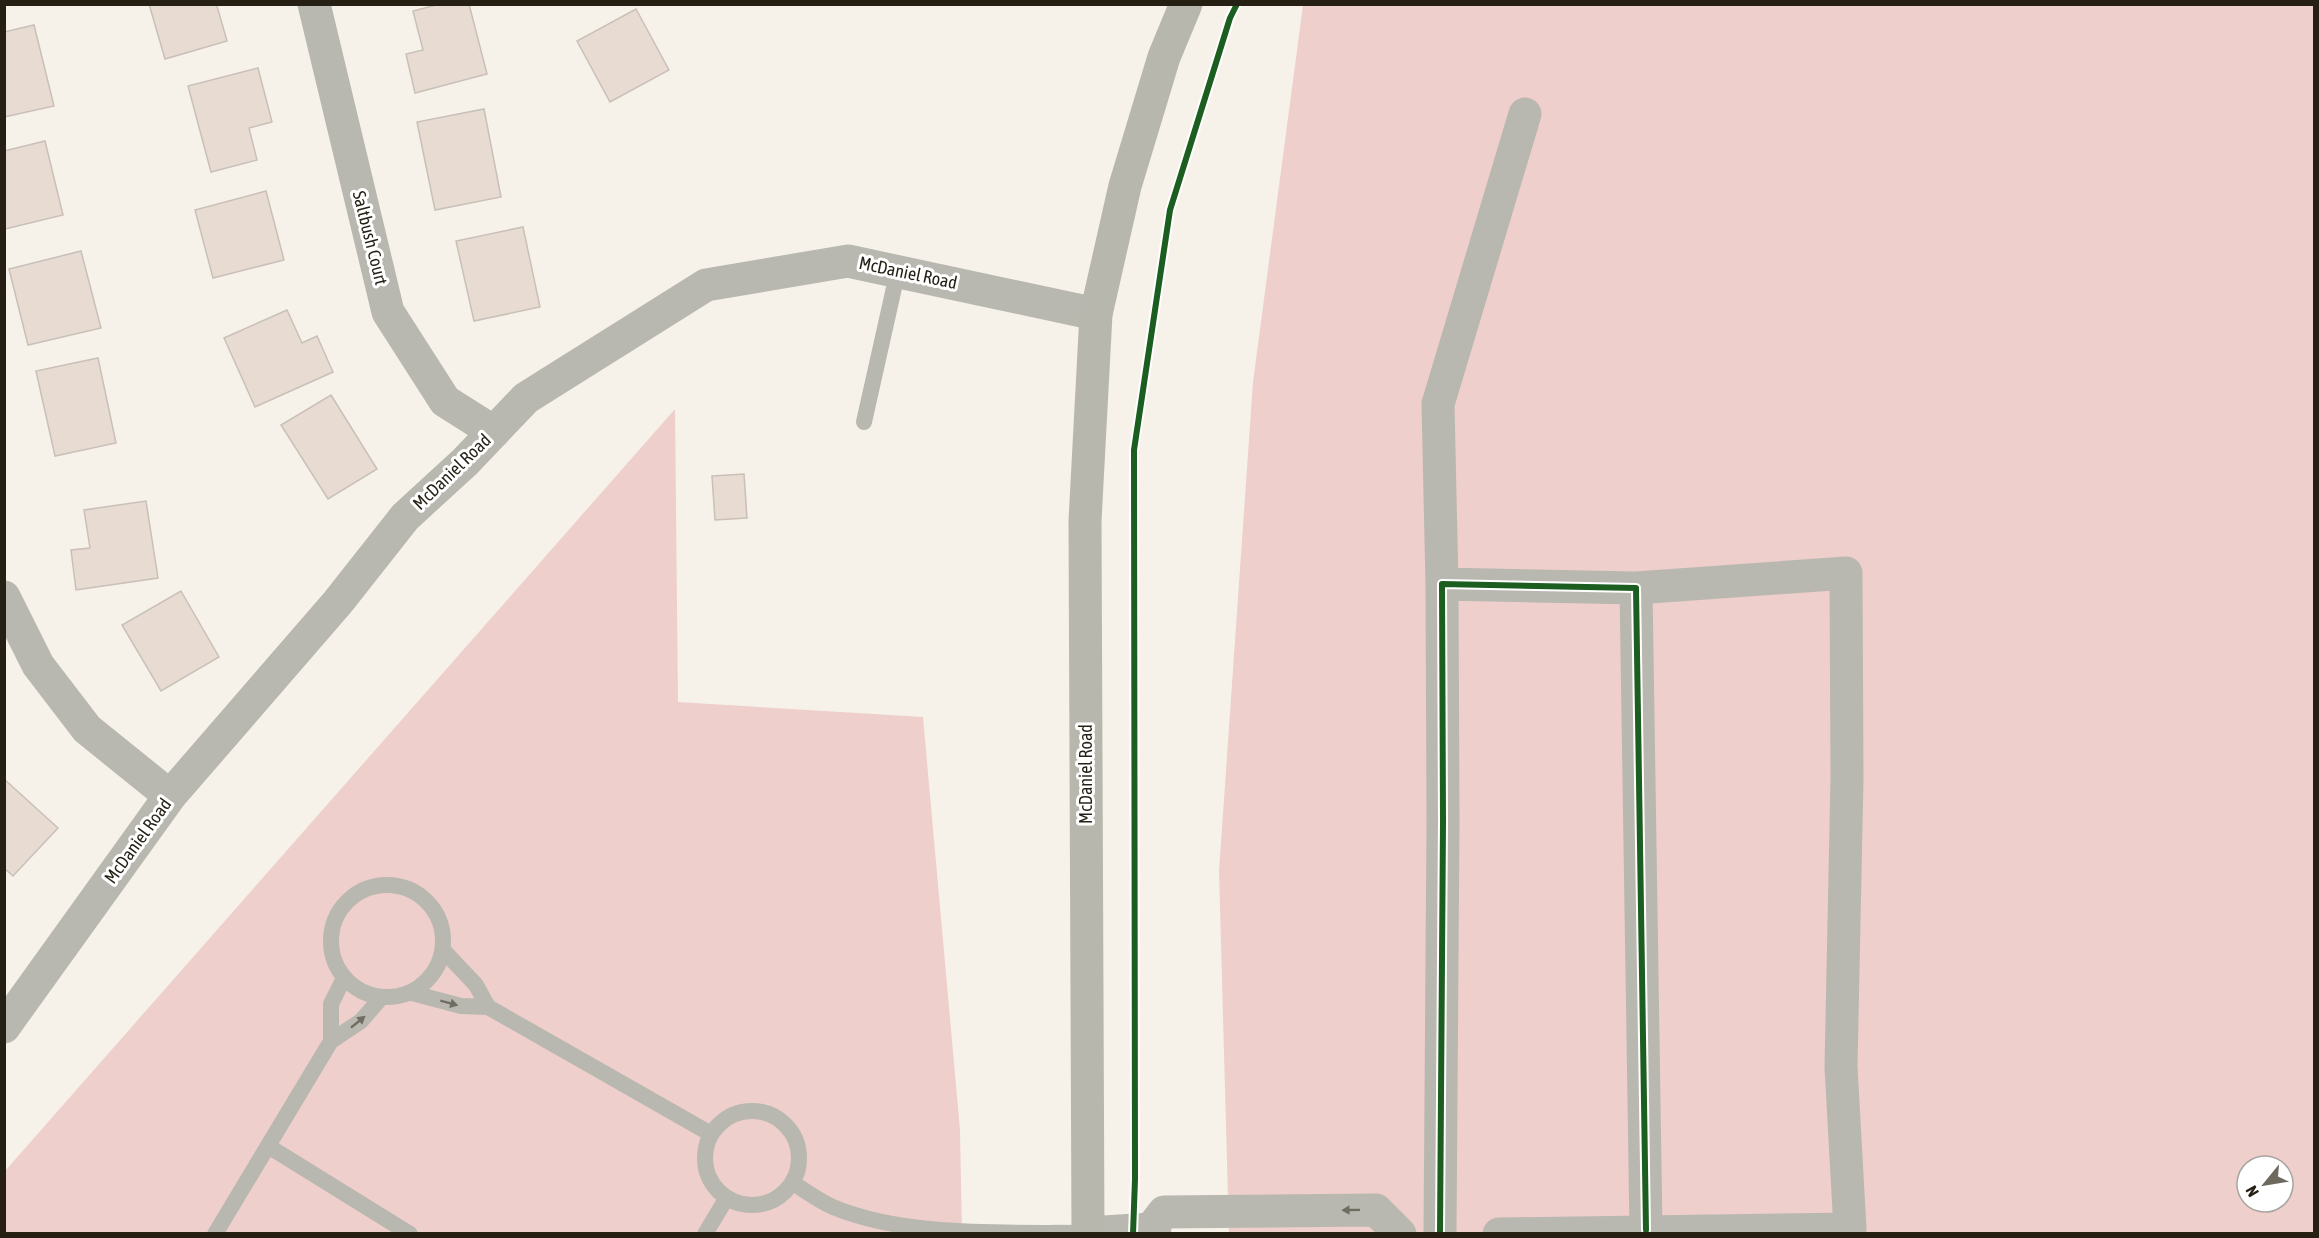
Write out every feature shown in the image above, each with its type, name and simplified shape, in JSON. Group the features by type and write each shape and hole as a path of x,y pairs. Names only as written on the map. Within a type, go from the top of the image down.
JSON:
{"main road":[{"name":"McDaniel Road","path":"1088,1233 1085,520 1096,314 1128,175 1164,57 1186,4"}],"street":[{"name":"Saltbush Court","path":"314,4 388,312 445,401 494,432"},
{"path":"1440,1233 1443,834 1442,584 1438,404 1525,114"},
{"name":"McDaniel Road","path":"4,1027 170,795 338,602 405,517 465,462 526,398 706,285 848,261 1096,314"},
{"path":"1442,584 1636,588 1846,573 1847,778 1841,1066 1850,1231 1646,1230 1499,1233"},
{"path":"1636,588 1646,1230"},
{"path":"4,597 38,665 87,729 170,795"},
{"path":"1088,1233 1153,1231 1164,1212 1376,1210 1400,1233"}],"lane":[{"path":"864,422 898,270"},
{"path":"391,884 409,889 425,899 436,914 443,931 443,950 438,967 426,982 412,993 394,998 381,998 358,990 344,978 334,962 330,944 333,925 341,908 354,895 372,886 391,884"},
{"path":"443,950 476,985 488,1007"},
{"path":"331,1041 331,1004 344,978"},
{"path":"412,993 461,1006 488,1007 711,1134"},
{"path":"215,1233 331,1041 361,1021 381,998"},
{"path":"738,1112 767,1113 781,1120 791,1131 798,1146 799,1162 793,1183 786,1192 773,1201 758,1206 741,1205 726,1199 714,1188 707,1173 704,1157 711,1134 724,1119 738,1112"},
{"path":"268,1146 410,1233"},
{"path":"793,1183 832,1207 861,1217 918,1230 1088,1233"},
{"path":"705,1233 726,1199"}],"shaded area":[{"path":"1303,5 2314,5 2314,1233 1229,1234 1219,871 1253,382"},
{"path":"675,409 678,702 923,717 960,1130 962,1233 5,1234 5,1171"}],"building":[{"path":"149,4 220,4 217,6 227,41 165,59"},
{"path":"440,4 469,4 487,74 415,93 406,54 423,50 413,11"},
{"path":"636,9 669,70 610,102 577,41"},
{"path":"34,25 54,106 4,117 4,32"},
{"path":"258,68 272,122 249,128 257,160 211,172 188,86"},
{"path":"484,109 501,197 435,210 417,122"},
{"path":"45,141 63,215 5,229 4,151"},
{"path":"266,191 284,260 213,278 195,210"},
{"path":"523,227 540,307 474,321 456,241"},
{"path":"81,251 101,328 28,345 9,269"},
{"path":"287,310 302,343 317,336 333,372 255,407 224,338"},
{"path":"98,358 116,443 55,456 36,371"},
{"path":"331,395 377,469 328,499 281,425"},
{"path":"744,474 747,518 715,520 712,476"},
{"path":"146,501 158,578 76,590 71,550 90,548 84,510"},
{"path":"181,591 219,657 161,691 122,625"},
{"path":"4,779 58,828 13,876 4,868"}],"cycle path":[{"path":"1133,1234 1135,1179 1134,450 1170,210 1230,18 1237,4"},
{"path":"1440,1234 1442,584 1636,588 1646,1230"}]}
